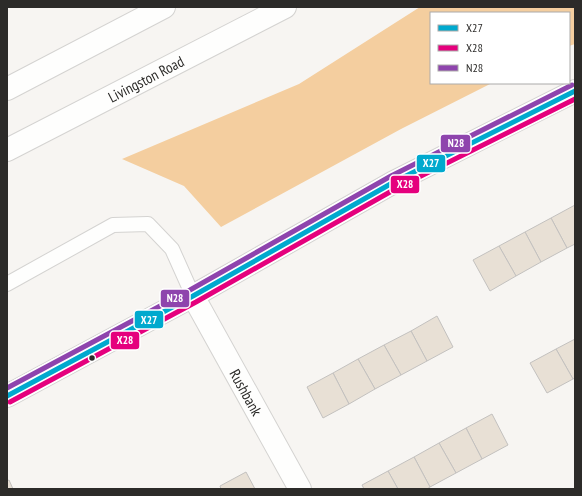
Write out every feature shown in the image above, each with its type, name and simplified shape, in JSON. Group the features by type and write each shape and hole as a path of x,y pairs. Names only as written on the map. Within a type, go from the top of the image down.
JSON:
{"street":[{"path":"7,88 164,7"},
{"name":"Livingston Road","path":"7,150 285,7"},
{"path":"7,396 192,296 394,182 575,91"},
{"name":"Rushbank","path":"192,296 300,489"}],"lane":[{"path":"7,284 113,225 148,224 172,248 192,296"}],"shaded area":[{"path":"420,7 575,7 575,44 570,46 570,12 430,12 430,84 490,84 401,129 221,227 184,186 122,159 299,84"}],"building":[{"path":"575,205 575,244 567,248 551,218"},
{"path":"551,218 567,248 541,262 525,232"},
{"path":"525,232 541,262 516,276 499,246"},
{"path":"499,246 516,276 490,291 473,260"},
{"path":"437,316 453,347 427,361 411,331"},
{"path":"411,331 427,361 401,375 384,345"},
{"path":"575,339 575,378 573,379 556,349"},
{"path":"384,345 401,375 375,389 358,359"},
{"path":"556,349 573,379 547,393 530,363"},
{"path":"358,359 375,389 349,404 333,373"},
{"path":"333,373 349,404 323,418 307,387"},
{"path":"492,414 508,445 482,459 466,428"},
{"path":"466,428 482,459 456,473 439,443"},
{"path":"439,443 456,473 430,487 414,457"},
{"path":"414,457 430,487 427,489 398,489 388,471"},
{"path":"388,471 398,489 364,489 362,485"},
{"path":"246,472 255,489 221,489 220,486"},
{"path":"9,480 13,489 7,489 7,481"}],"transit line":[{"name":"N28","path":"7,388 190,290 391,176 572,85"},
{"name":"X27","path":"7,396 193,296 394,182 575,91"},
{"name":"X28","path":"10,402 196,302 397,188 575,99"}]}
